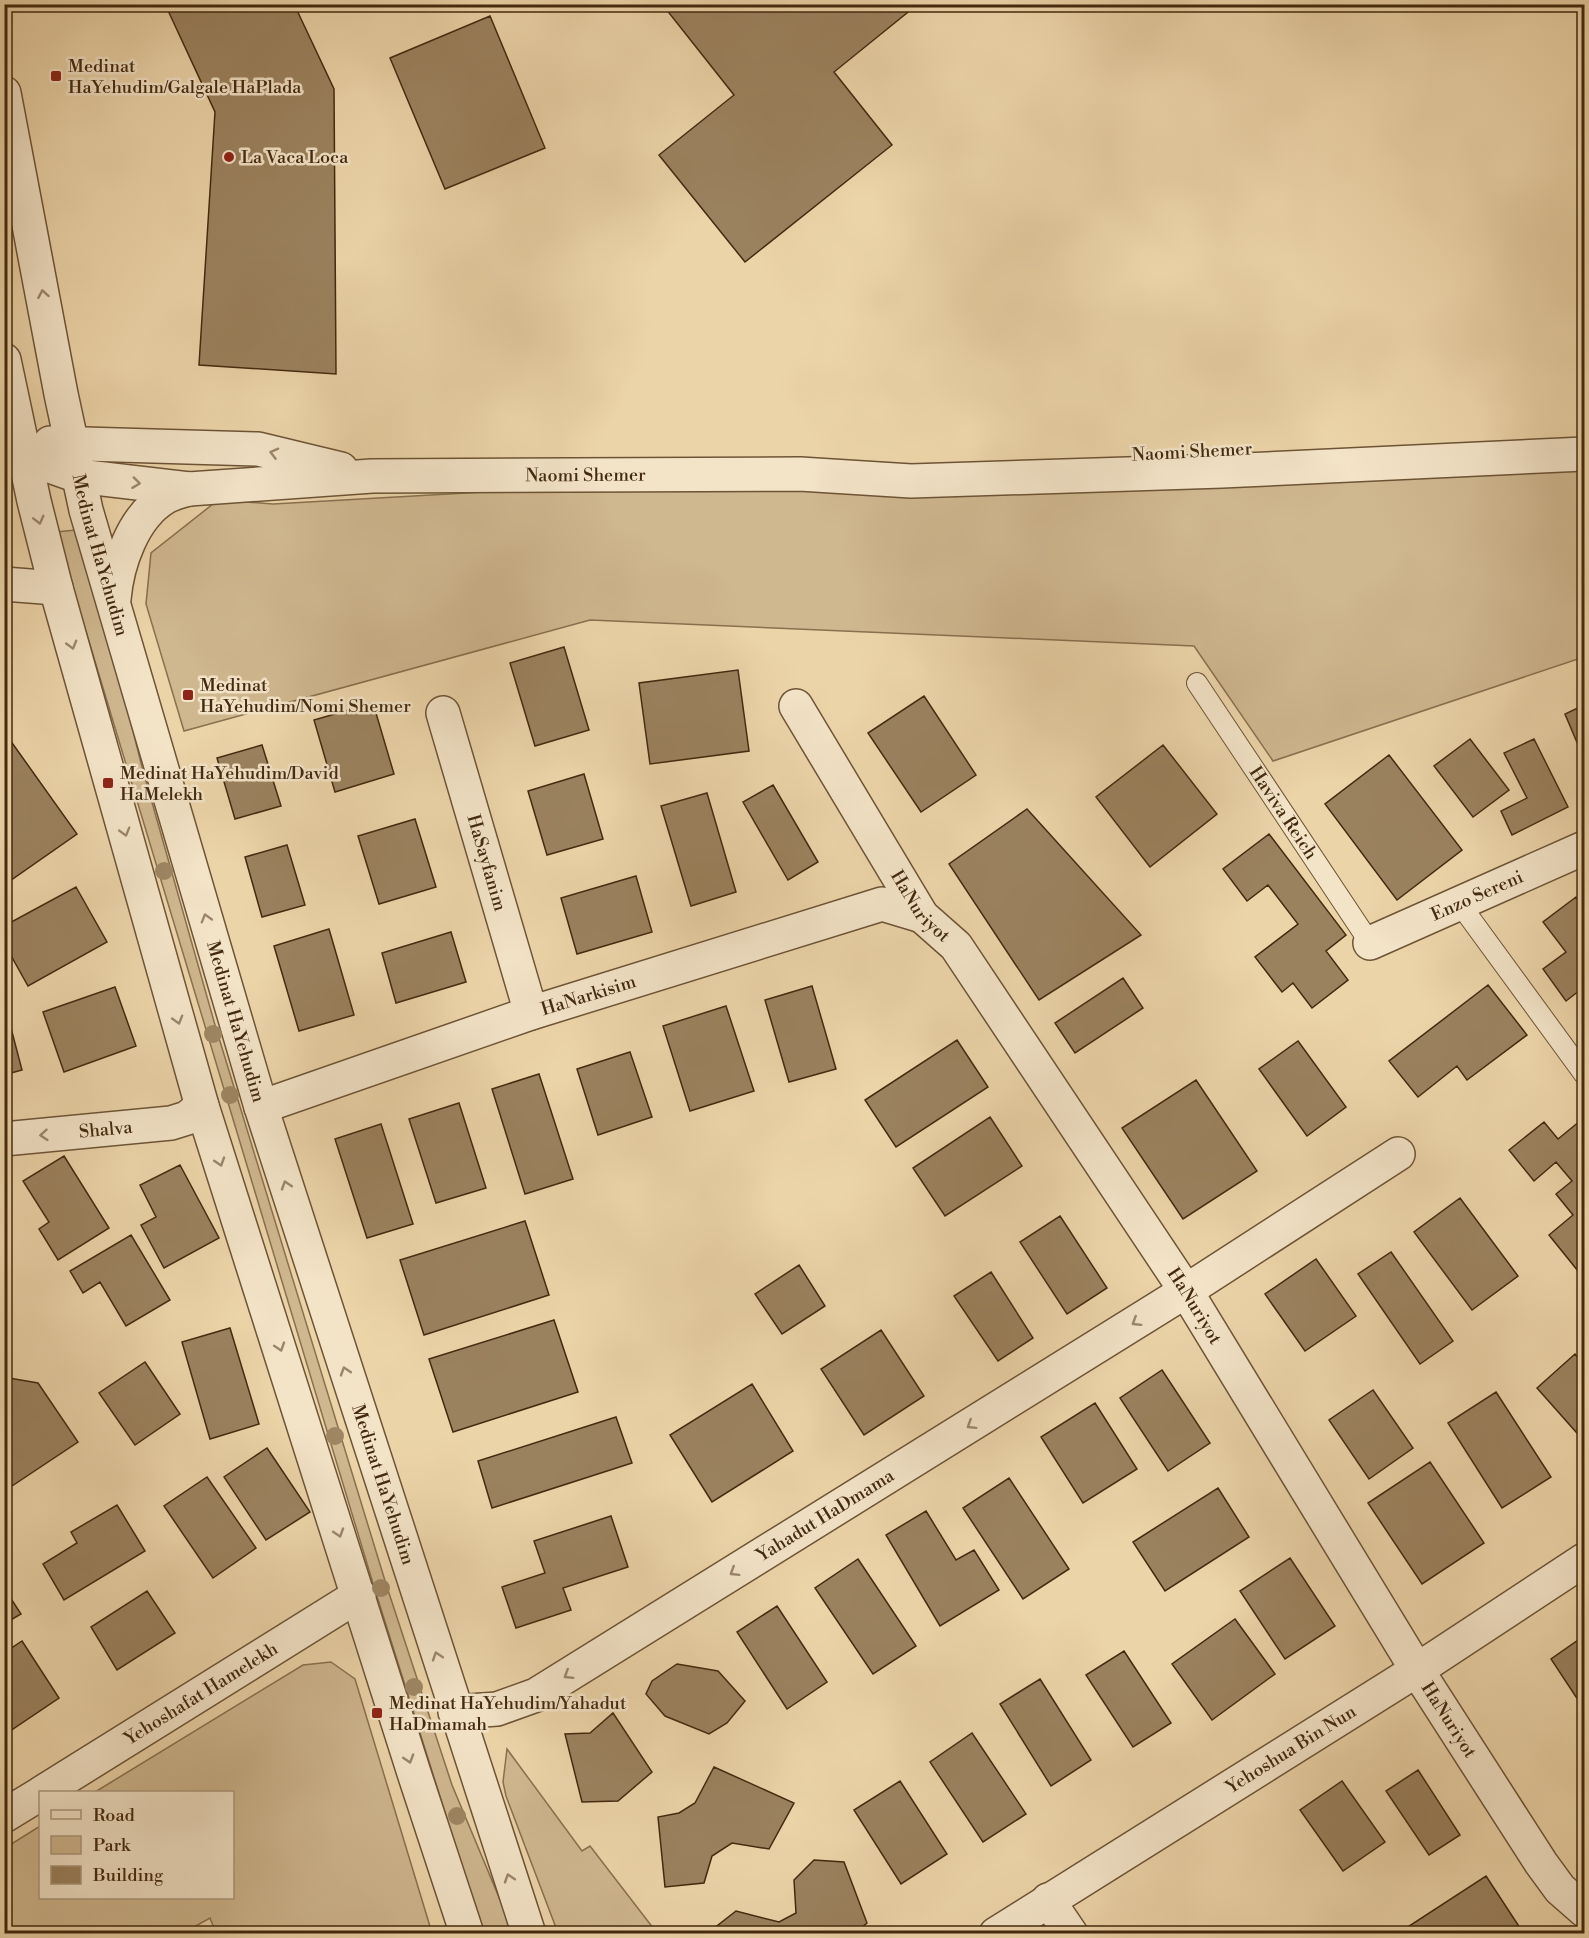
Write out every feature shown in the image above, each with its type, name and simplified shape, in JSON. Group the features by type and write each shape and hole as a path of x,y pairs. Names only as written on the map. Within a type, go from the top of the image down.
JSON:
{"street":[{"name":"Medinat HaYehudim","path":"4,93 78,477 261,1107 455,1712 529,1934"},
{"path":"4,360 56,588 202,1106 467,1934"},
{"path":"61,394 99,426 137,444"},
{"name":"Naomi Shemer","path":"800,474 916,465 1584,435"},
{"name":"Naomi Shemer","path":"23,450 71,444 258,449 372,476"},
{"name":"Naomi Shemer","path":"23,450 78,477 189,489 372,476 800,474 911,481 1222,471 1584,454"},
{"path":"114,601 115,584 133,534 154,506 166,497 189,489"},
{"path":"4,584 56,588"},
{"name":"HaNuriyot","path":"796,706 922,916 956,946 1186,1291 1417,1670 1540,1863 1560,1889 1584,1910"},
{"name":"HaSayfanim","path":"443,713 531,1013"},
{"name":"Enzo Sereni","path":"1370,943 1584,848"},
{"name":"HaNarkisim","path":"261,1107 531,1013 882,904 922,916"},
{"name":"Shalva","path":"4,1139 171,1123 187,1118 202,1106"},
{"name":"Yahadut HaDmama","path":"455,1712 497,1709 536,1695 1186,1291 1398,1154"},
{"name":"Yehoshua Bin Nun","path":"996,1934 1417,1670 1584,1560"},
{"name":"Yehoshafat Hamelekh","path":"45,1791 359,1595"},
{"name":"Yehoshafat Hamelekh","path":"4,1816 39,1795"},
{"path":"1048,1900 1071,1934"}],"lane":[{"name":"Haviva Reich","path":"1197,683 1370,943"},
{"path":"1459,903 1584,1074"}],"green space":[{"path":"1584,458 1584,657 1273,761 1194,646 590,620 184,731 146,604 151,553 218,500 273,504 800,474"},
{"path":"76,530 118,671 142,767 215,1025 386,1584 452,1785 514,1933 483,1933 375,1590 56,532"},
{"path":"331,1662 355,1679 432,1933 216,1933 210,1918 183,1933 5,1933 5,1848 39,1827 39,1899 234,1899 234,1791 97,1791 303,1665"},
{"path":"507,1749 582,1851 590,1846 657,1933 558,1933 506,1796 503,1782"}],"building":[{"path":"165,4 294,4 334,89 336,374 199,365 215,112"},
{"path":"662,4 918,4 834,72 892,145 745,262 659,155 734,95"},
{"path":"490,16 545,148 445,189 390,58"},
{"path":"564,647 589,730 535,746 510,663"},
{"path":"738,670 749,751 650,764 639,683"},
{"path":"924,696 976,775 921,812 868,733"},
{"path":"373,703 394,774 335,792 314,720"},
{"path":"1584,705 1584,759 1565,714"},
{"path":"1470,739 1509,790 1473,817 1434,766"},
{"path":"1534,739 1568,807 1512,835 1501,811 1527,798 1504,753"},
{"path":"10,740 77,834 4,885 4,745"},
{"path":"262,745 281,806 235,819 217,758"},
{"path":"1163,745 1217,814 1150,867 1096,797"},
{"path":"1389,755 1462,850 1397,900 1325,804"},
{"path":"584,774 603,839 547,855 528,791"},
{"path":"773,785 818,862 788,880 743,802"},
{"path":"707,793 736,892 691,906 661,806"},
{"path":"1027,809 1141,935 1039,1000 949,864"},
{"path":"415,819 436,887 379,904 358,836"},
{"path":"1269,834 1346,935 1326,951 1348,980 1312,1008 1293,983 1282,992 1255,957 1298,924 1268,885 1247,901 1223,869"},
{"path":"287,845 305,905 262,917 245,857"},
{"path":"636,876 652,932 577,954 561,898"},
{"path":"76,887 107,942 28,986 4,943 4,926"},
{"path":"1576,897 1584,909 1584,987 1566,1001 1543,969 1566,952 1543,922"},
{"path":"329,929 354,1015 299,1031 274,946"},
{"path":"451,932 466,982 396,1003 382,953"},
{"path":"1123,978 1143,1008 1075,1053 1055,1023"},
{"path":"1488,985 1527,1035 1467,1080 1457,1066 1418,1097 1389,1061"},
{"path":"812,986 836,1069 789,1082 765,1000"},
{"path":"115,987 136,1046 64,1072 43,1012"},
{"path":"726,1006 754,1091 690,1111 663,1026"},
{"path":"6,1009 22,1070 4,1075 4,1010"},
{"path":"957,1040 988,1087 896,1147 865,1100"},
{"path":"1298,1041 1346,1107 1307,1136 1259,1069"},
{"path":"630,1052 652,1117 598,1135 577,1069"},
{"path":"539,1074 573,1179 525,1194 492,1089"},
{"path":"1196,1080 1257,1171 1183,1219 1122,1128"},
{"path":"459,1103 486,1188 436,1203 409,1119"},
{"path":"990,1117 1022,1166 945,1216 913,1168"},
{"path":"1580,1121 1584,1126 1584,1265 1578,1271 1549,1235 1573,1215 1556,1194 1572,1181 1556,1162 1534,1181 1509,1150 1544,1122 1558,1139"},
{"path":"381,1124 413,1224 367,1238 335,1139"},
{"path":"64,1156 109,1228 58,1260 39,1229 49,1222 23,1181"},
{"path":"180,1165 219,1238 164,1268 141,1225 156,1217 140,1185"},
{"path":"1460,1198 1518,1276 1472,1310 1414,1232"},
{"path":"1060,1216 1107,1288 1067,1314 1020,1242"},
{"path":"525,1221 549,1295 424,1335 400,1260"},
{"path":"131,1235 170,1300 126,1326 100,1282 83,1293 70,1271"},
{"path":"1391,1252 1453,1341 1420,1364 1358,1274"},
{"path":"1316,1259 1356,1316 1305,1351 1265,1294"},
{"path":"799,1265 825,1306 782,1334 755,1294"},
{"path":"991,1272 1033,1338 998,1361 954,1296"},
{"path":"554,1320 578,1392 453,1432 429,1359"},
{"path":"230,1328 259,1424 210,1439 182,1342"},
{"path":"881,1330 924,1396 864,1435 821,1369"},
{"path":"1575,1354 1584,1364 1584,1441 1537,1388"},
{"path":"145,1362 180,1414 135,1445 99,1393"},
{"path":"1162,1370 1210,1443 1168,1471 1120,1398"},
{"path":"9,1378 38,1383 78,1442 9,1488 4,1486 4,1381"},
{"path":"752,1384 793,1451 712,1502 670,1435"},
{"path":"1373,1390 1413,1448 1369,1479 1329,1420"},
{"path":"1496,1392 1551,1477 1502,1508 1448,1423"},
{"path":"1095,1403 1137,1469 1083,1503 1041,1437"},
{"path":"616,1417 632,1463 492,1508 478,1461"},
{"path":"267,1448 310,1512 266,1540 224,1477"},
{"path":"1430,1462 1484,1543 1422,1584 1368,1503"},
{"path":"207,1477 256,1548 213,1578 164,1506"},
{"path":"1009,1478 1069,1569 1023,1599 963,1508"},
{"path":"1218,1488 1249,1537 1165,1591 1133,1542"},
{"path":"117,1505 145,1551 64,1600 43,1564 77,1543 71,1532"},
{"path":"926,1511 956,1560 974,1550 999,1590 940,1626 886,1535"},
{"path":"611,1516 628,1567 563,1588 571,1610 516,1628 502,1587 545,1573 534,1541"},
{"path":"1290,1558 1335,1626 1285,1659 1240,1591"},
{"path":"858,1559 916,1646 873,1674 815,1588"},
{"path":"4,1588 21,1614 4,1624"},
{"path":"147,1591 175,1633 117,1670 91,1627"},
{"path":"777,1606 827,1682 787,1709 737,1632"},
{"path":"1235,1619 1275,1674 1212,1720 1172,1664"},
{"path":"1584,1636 1584,1709 1551,1659"},
{"path":"22,1641 59,1698 4,1735 4,1653"},
{"path":"1124,1651 1171,1723 1133,1747 1086,1675"},
{"path":"677,1664 718,1671 745,1701 727,1723 709,1734 665,1716 646,1694 652,1681"},
{"path":"1040,1679 1091,1760 1051,1786 1000,1704"},
{"path":"613,1713 652,1772 618,1801 582,1802 565,1734 590,1733"},
{"path":"972,1733 1026,1814 983,1842 930,1762"},
{"path":"714,1767 794,1803 769,1849 732,1843 712,1856 704,1883 665,1887 658,1817 679,1813 695,1803"},
{"path":"1418,1770 1460,1835 1429,1855 1386,1791"},
{"path":"900,1781 947,1854 901,1884 854,1810"},
{"path":"1342,1781 1385,1842 1343,1871 1300,1810"},
{"path":"814,1860 844,1862 867,1923 854,1934 711,1934 713,1929 736,1911 779,1922 796,1913 794,1880"},
{"path":"1486,1876 1524,1934 1405,1934 1403,1930"}],"place":[{"name":"Medinat HaYehudim/Galgale HaPlada","path":"56,76"},
{"name":"La Vaca Loca","path":"229,157"},
{"name":"Medinat HaYehudim/Nomi Shemer","path":"188,695"},
{"name":"Medinat HaYehudim/David HaMelekh","path":"108,783"},
{"name":"Medinat HaYehudim/Yahadut HaDmamah","path":"377,1713"}]}
